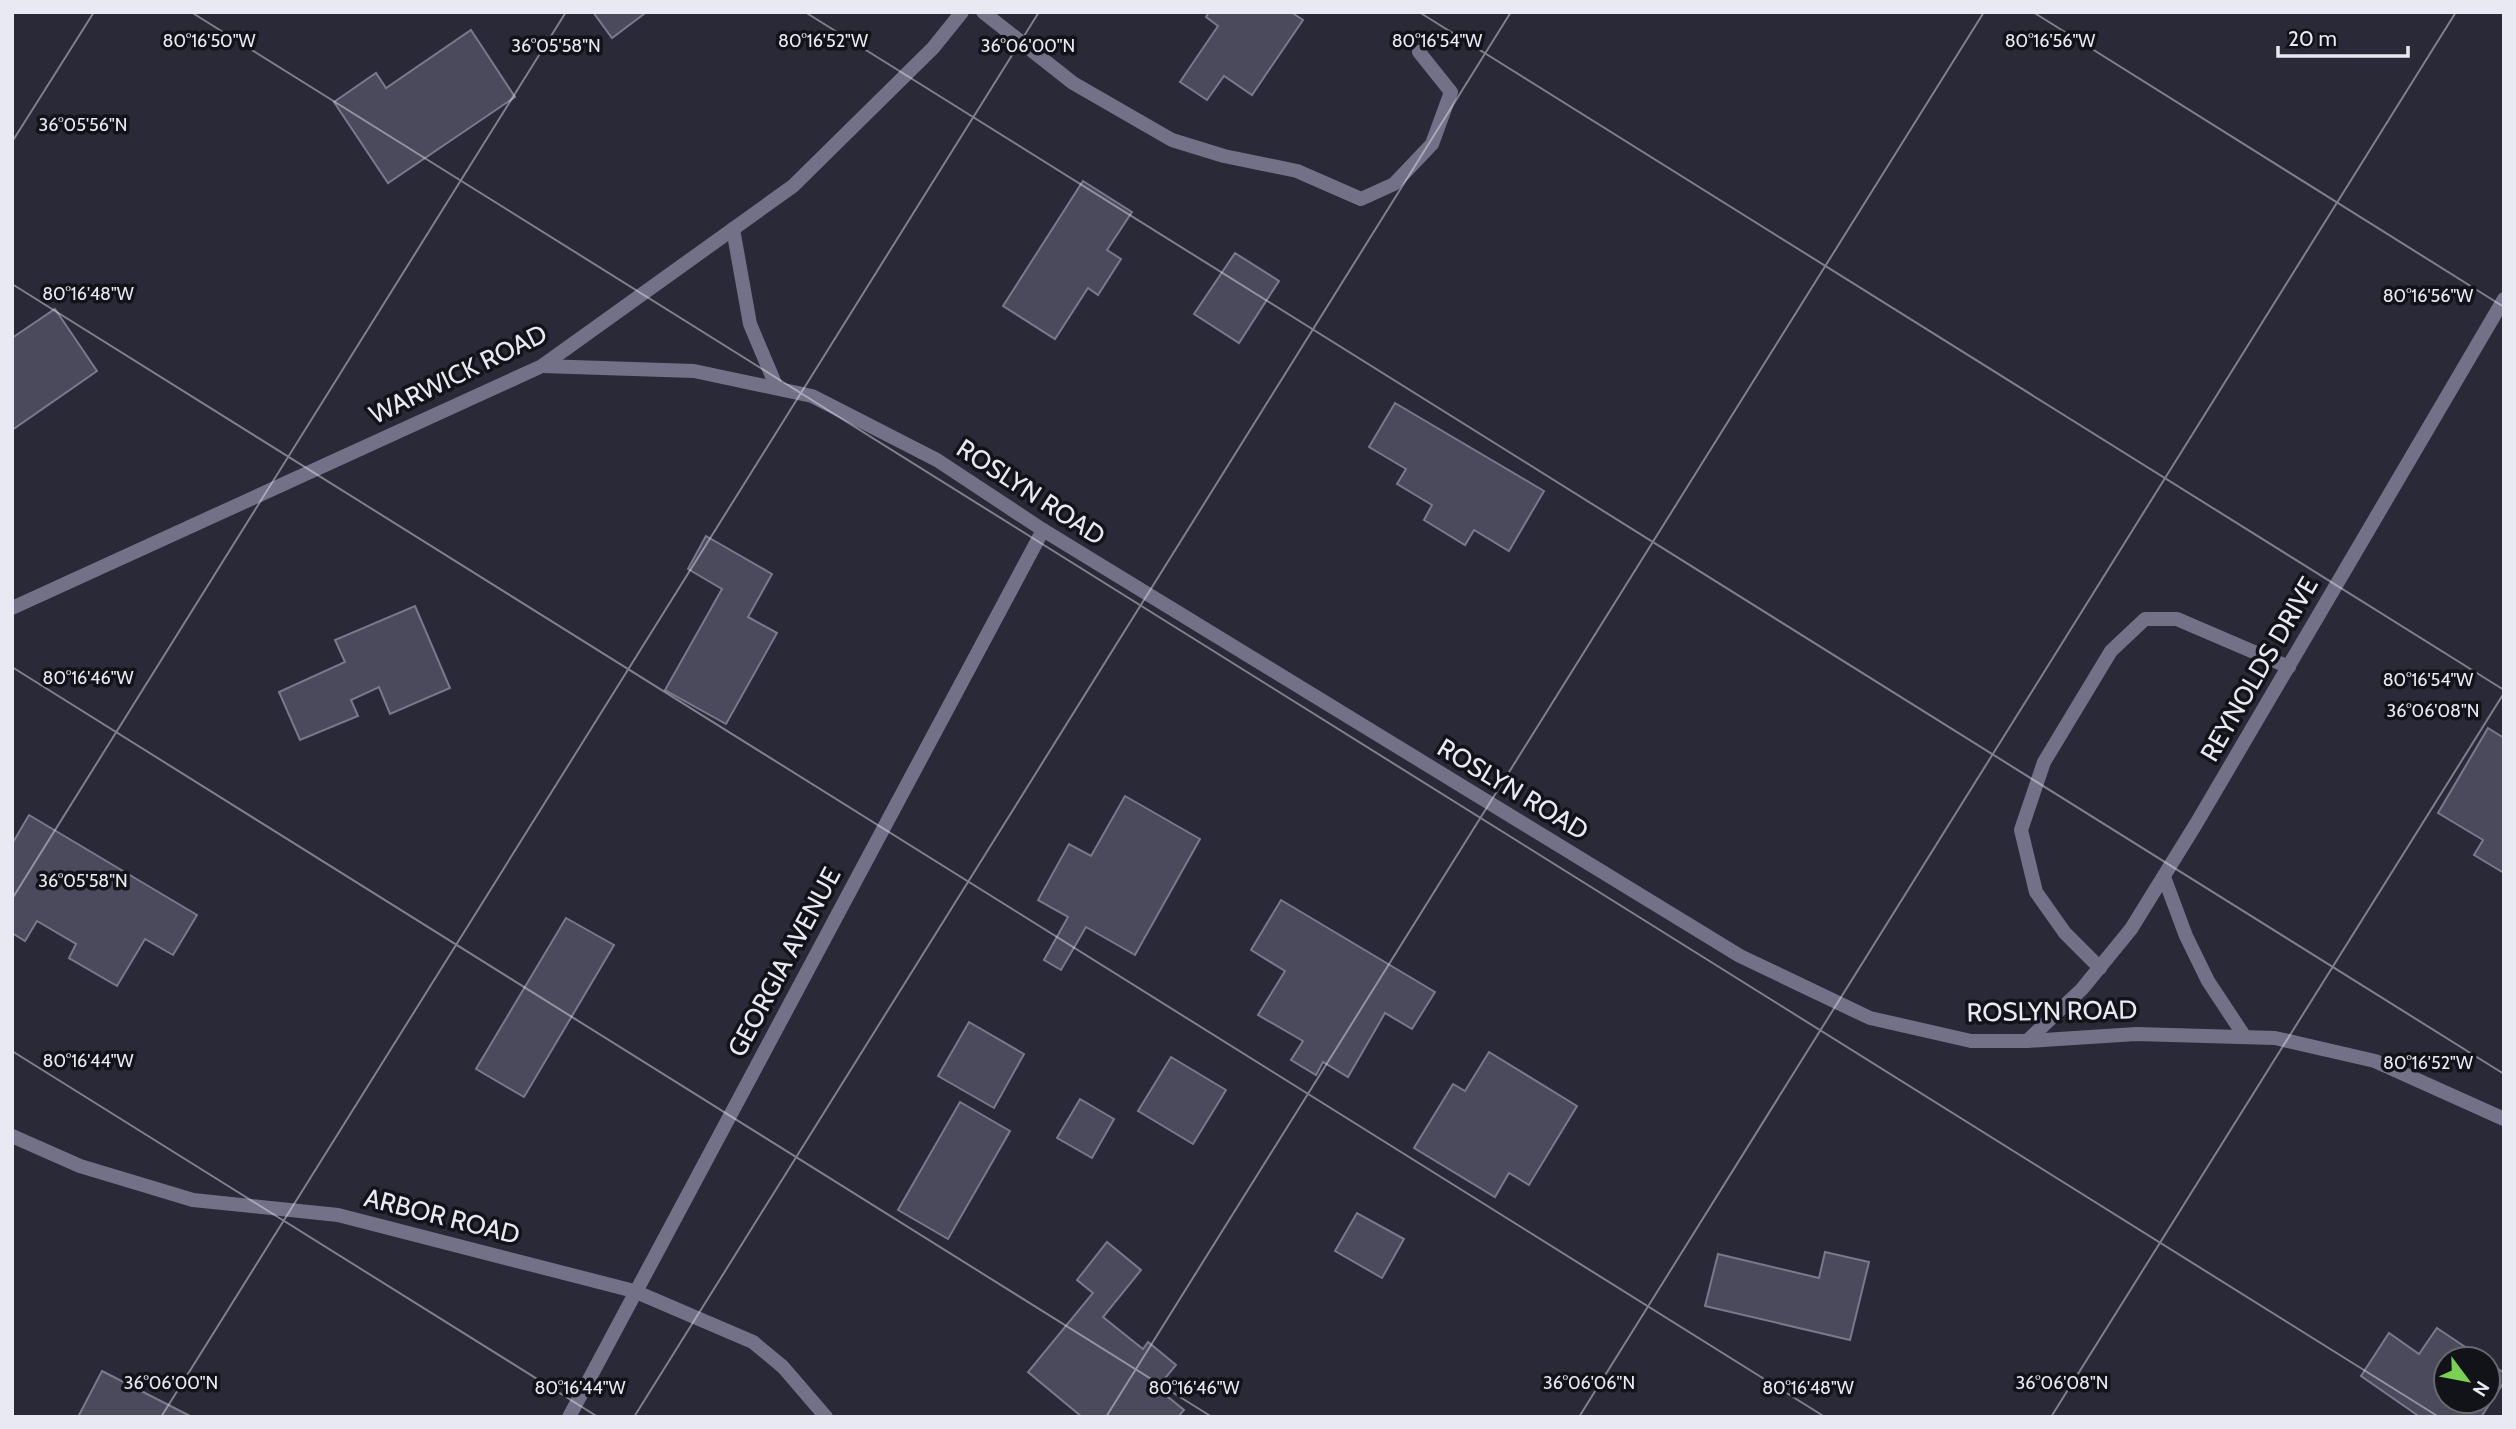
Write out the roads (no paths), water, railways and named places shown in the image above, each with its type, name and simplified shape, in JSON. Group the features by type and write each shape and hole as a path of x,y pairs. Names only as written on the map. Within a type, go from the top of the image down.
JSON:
{"street":[{"name":"WARWICK ROAD","path":"12,608 542,366 793,186 933,48 962,12"},
{"path":"983,12 1073,83 1172,140 1224,156 1297,171 1361,199 1394,184 1432,144 1451,92 1419,52"},
{"path":"733,229 750,324 777,388"},
{"name":"REYNOLDS DRIVE","path":"2027,1041 2082,989 2131,929 2289,667 2504,299"},
{"name":"ROSLYN ROAD","path":"542,366 694,371 812,396 937,460 1043,530 1741,956 1870,1017 1971,1041 2027,1041 2136,1034 2275,1038 2375,1061 2504,1119"},
{"name":"GEORGIA AVENUE","path":"569,1417 1043,530"},
{"path":"2100,968 2065,933 2036,892 2021,830 2044,762 2111,651 2145,619 2177,619 2289,667"},
{"path":"2164,877 2202,970 2245,1037"},
{"name":"ARBOR ROAD","path":"12,1136 80,1166 193,1200 338,1215 634,1291 753,1342 783,1367 826,1417"}]}
